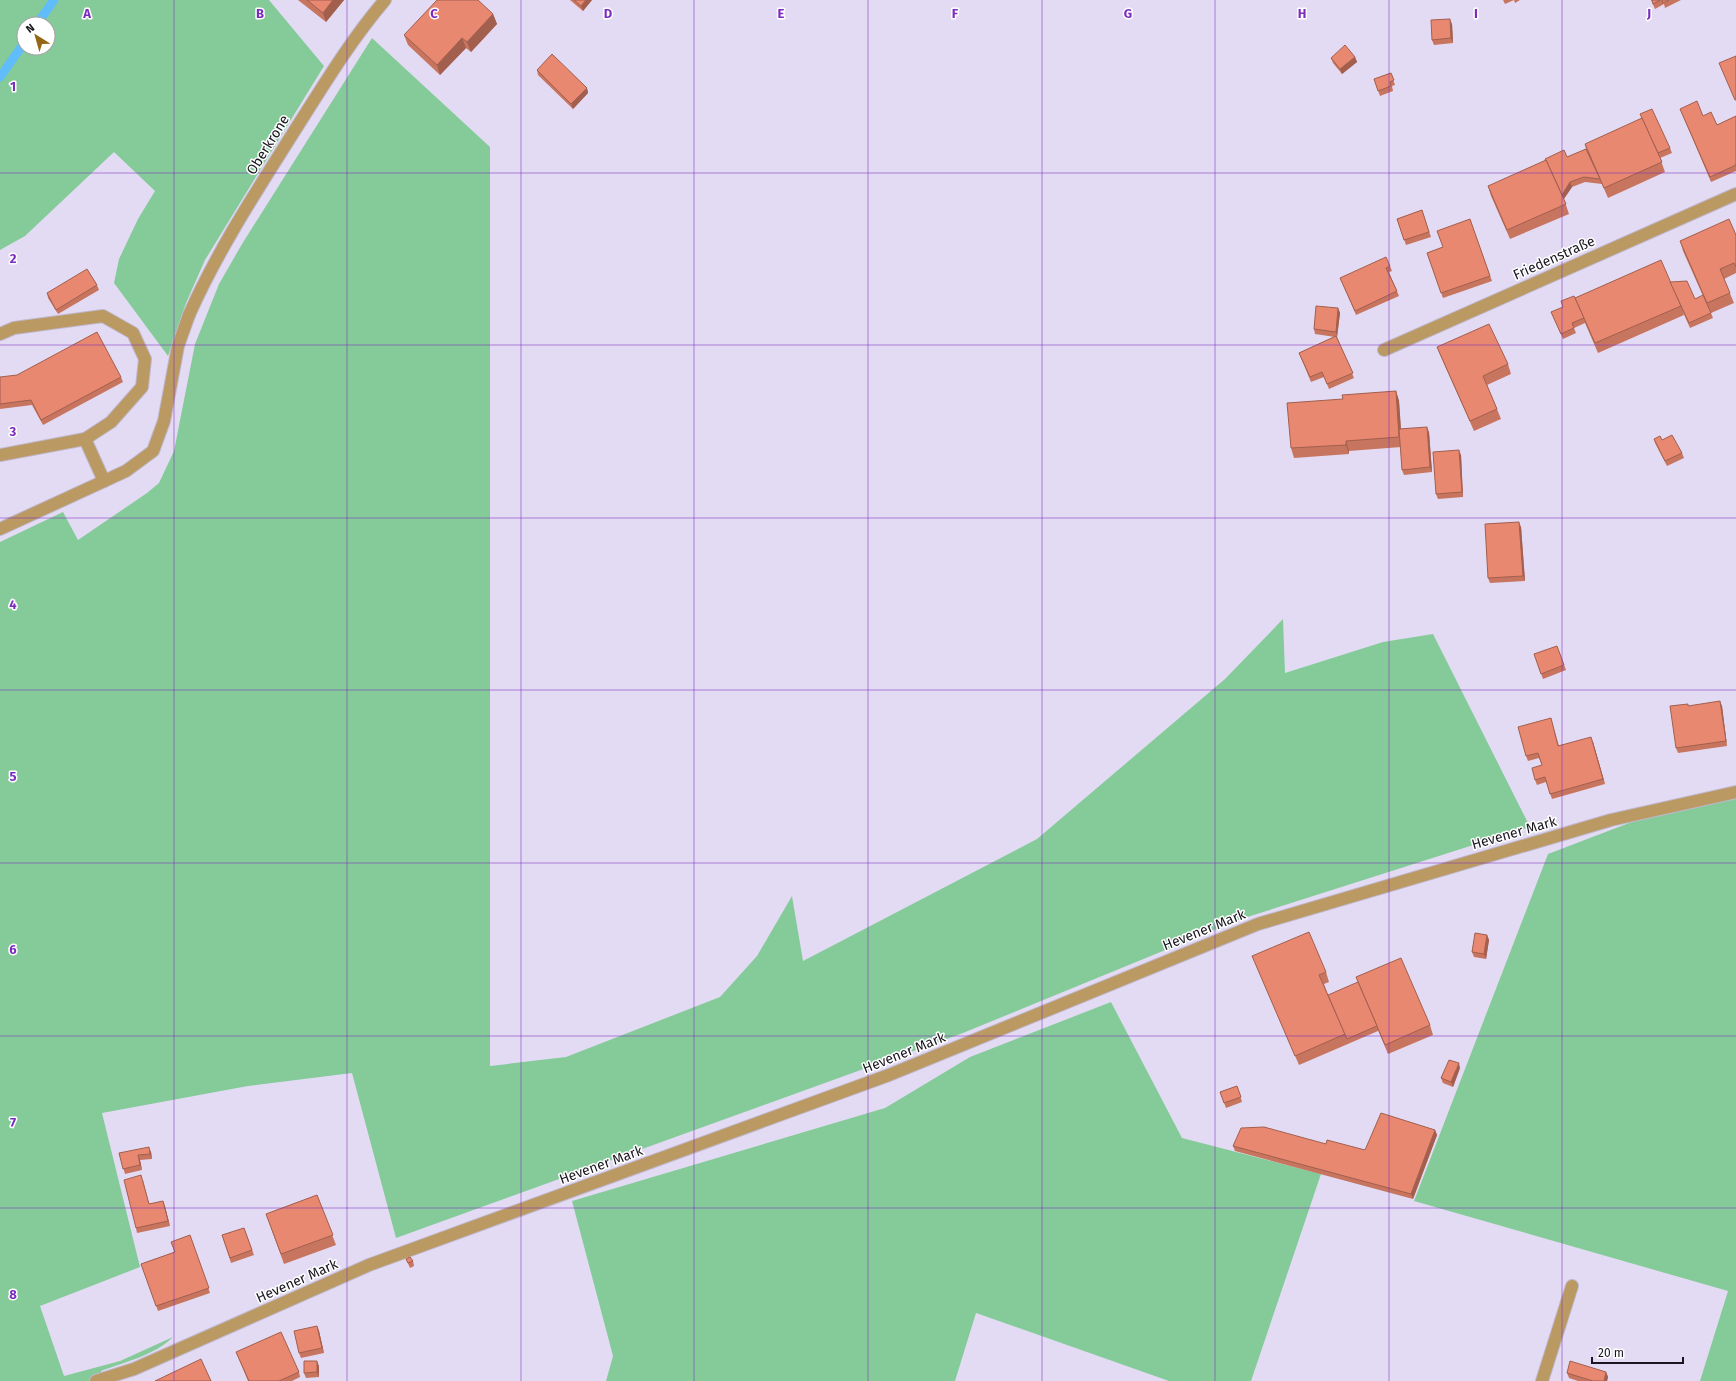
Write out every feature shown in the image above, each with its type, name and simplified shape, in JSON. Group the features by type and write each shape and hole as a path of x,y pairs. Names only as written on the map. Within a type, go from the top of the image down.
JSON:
{"street":[{"name":"Oberkrone","path":"0,529 126,471 153,451 164,421 178,346 189,314 220,251 330,76 385,0"},
{"name":"Friedenstraße","path":"1384,350 1736,194"},
{"path":"0,334 29,326 103,316 133,333 145,359 142,387 111,422 85,439 0,455"},
{"path":"85,439 104,481"},
{"name":"Hevener Mark","path":"96,1381 134,1369 369,1265 889,1075 1258,924 1611,820 1736,792"},
{"path":"1542,1381 1572,1286"}],"green space":[{"path":"0,0 269,0 324,66 205,260 186,303 168,356 114,283 119,259 138,219 155,191 114,152 25,236 0,250"},
{"path":"372,38 490,147 490,1066 566,1057 720,997 757,956 792,896 803,961 1037,839 1225,679 1283,619 1285,673 1383,642 1433,634 1530,827 1241,919 963,1033 396,1238 352,1073 248,1086 102,1113 140,1267 40,1306 64,1376 120,1361 173,1337 158,1349 101,1371 104,1381 0,1381 0,542 63,512 78,540 147,493 159,483 174,451 195,344 219,284 242,244"},
{"path":"1736,796 1736,1381 1700,1381 1728,1291 1414,1201 1548,854 1684,802"},
{"path":"1111,1002 1182,1138 1321,1174 1251,1381 1169,1381 976,1313 955,1381 606,1381 613,1356 572,1201 885,1108 970,1057"}],"building":[{"path":"307,0 333,0 323,13"},
{"path":"437,0 478,0 493,14 467,42 462,38 437,65 404,35"},
{"path":"574,0 586,0 581,6"},
{"path":"1652,0 1660,0 1653,4"},
{"path":"1662,0 1669,0 1663,3"},
{"path":"1450,19 1451,38 1432,40 1431,20"},
{"path":"1345,45 1355,57 1340,69 1331,58"},
{"path":"552,54 587,88 571,104 537,70"},
{"path":"1736,56 1736,100 1735,100 1719,63"},
{"path":"1391,73 1394,80 1390,82 1391,86 1378,91 1374,79"},
{"path":"1697,101 1703,116 1711,112 1717,125 1736,116 1736,165 1710,177 1680,109"},
{"path":"1652,109 1670,148 1658,153 1640,114"},
{"path":"1642,118 1662,162 1604,188 1585,144"},
{"path":"1586,149 1600,179 1584,177 1570,182 1562,195 1545,159 1564,150 1567,157"},
{"path":"1546,160 1566,204 1507,230 1488,186"},
{"path":"1422,210 1429,232 1404,240 1397,219"},
{"path":"1470,219 1490,276 1441,293 1427,253 1443,247 1437,231"},
{"path":"1729,219 1736,235 1736,267 1734,263 1720,269 1730,293 1707,303 1680,241"},
{"path":"1386,257 1390,266 1386,268 1397,291 1355,311 1340,278"},
{"path":"1661,260 1681,306 1595,343 1575,298"},
{"path":"87,269 97,285 56,310 47,293"},
{"path":"1687,281 1695,299 1703,295 1711,313 1689,323 1670,282"},
{"path":"1574,296 1584,318 1572,323 1574,328 1561,334 1551,312 1563,307 1561,301"},
{"path":"1316,306 1338,308 1336,332 1314,329"},
{"path":"1489,324 1508,364 1483,376 1497,409 1470,421 1437,347"},
{"path":"97,332 121,377 41,420 31,400 0,404 0,377 17,375"},
{"path":"1336,336 1353,373 1327,384 1322,372 1310,377 1299,353"},
{"path":"1396,391 1399,437 1346,441 1346,445 1291,448 1287,403 1343,399 1342,395"},
{"path":"1427,427 1430,467 1402,470 1399,429"},
{"path":"1672,435 1682,453 1665,461 1654,439 1660,436 1662,440"},
{"path":"1459,450 1462,492 1436,494 1433,452"},
{"path":"1519,522 1523,576 1488,578 1485,524"},
{"path":"1557,646 1564,665 1541,674 1534,654"},
{"path":"1720,701 1726,741 1676,748 1670,706 1688,704 1688,706"},
{"path":"1551,718 1558,746 1591,737 1603,779 1550,794 1545,777 1535,780 1532,768 1542,765 1538,753 1526,756 1518,727"},
{"path":"1309,932 1326,972 1319,975 1345,1034 1295,1056 1252,956"},
{"path":"1475,933 1487,935 1484,954 1472,952"},
{"path":"1401,958 1430,1025 1385,1045 1356,977"},
{"path":"1358,982 1377,1026 1347,1039 1328,995"},
{"path":"1449,1060 1459,1063 1451,1082 1441,1078"},
{"path":"1237,1086 1241,1097 1224,1103 1220,1092"},
{"path":"1381,1113 1435,1130 1411,1194 1233,1146 1241,1128 1264,1127 1326,1144 1327,1140 1365,1150"},
{"path":"149,1147 150,1154 138,1155 140,1165 123,1169 119,1153"},
{"path":"141,1175 149,1204 163,1201 168,1221 136,1228 124,1180"},
{"path":"317,1195 333,1235 281,1254 266,1214"},
{"path":"244,1228 252,1250 230,1258 222,1235"},
{"path":"190,1235 209,1288 156,1306 141,1264 175,1252 171,1242"},
{"path":"410,1257 413,1261 408,1263 406,1259"},
{"path":"317,1326 322,1348 299,1353 294,1331"},
{"path":"281,1332 299,1372 279,1381 249,1381 236,1352"},
{"path":"201,1359 211,1381 155,1381"},
{"path":"304,1361 317,1361 317,1372 304,1373"},
{"path":"1570,1361 1606,1372 1604,1381 1593,1381 1567,1373"}],"waterway":[{"path":"43,16 54,0"},
{"path":"0,77 16,54"}]}
